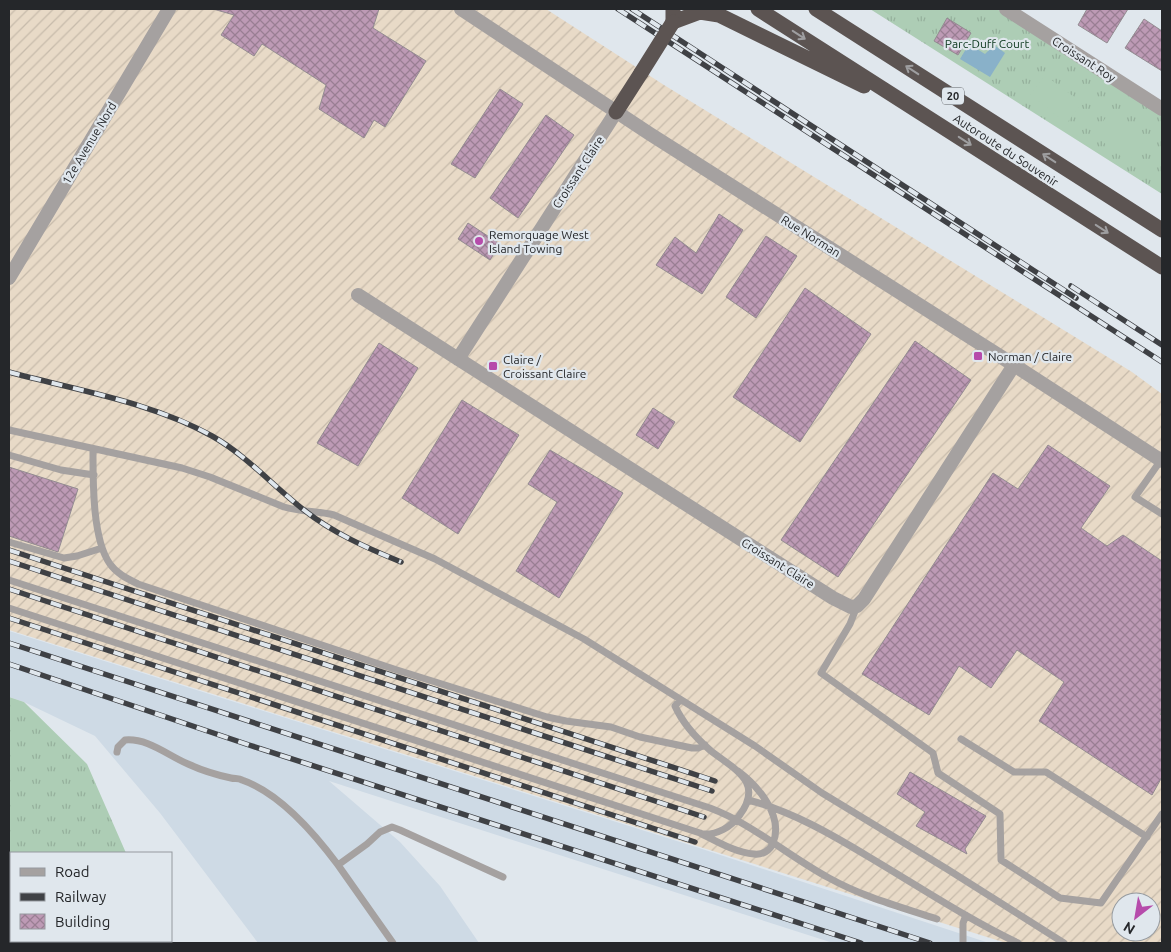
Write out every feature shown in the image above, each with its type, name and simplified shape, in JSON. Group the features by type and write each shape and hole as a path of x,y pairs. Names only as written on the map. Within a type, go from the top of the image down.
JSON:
{"highway":[{"name":"Autoroute du Souvenir","path":"758,9 1162,267"},
{"name":"Autoroute du Souvenir","path":"816,9 1162,230"},
{"path":"616,112 675,16 700,12 719,15 924,115"}],"street":[{"name":"12e Avenue Nord","path":"9,278 169,9"},
{"name":"Rue Norman","path":"462,9 616,112 1162,460"},
{"name":"Croissant Roy","path":"1006,9 1162,109"},
{"name":"Croissant Claire","path":"458,359 616,112"},
{"name":"Croissant Claire","path":"358,295 842,603 851,608 857,606"},
{"path":"857,606 868,592 1014,365"}],"lane":[{"path":"9,430 182,468 293,510 320,512 352,522 435,560 584,639 755,746 822,793 947,868 1064,943"},
{"path":"93,449 96,515 102,548 106,558 115,570 138,584 387,667 553,718 611,726 640,737 692,748 705,745"},
{"path":"9,455 61,470 94,476"},
{"path":"1162,460 1135,497 1162,514"},
{"path":"9,542 64,558 102,548"},
{"path":"9,580 710,808 736,820 814,870 857,892 937,919"},
{"path":"857,606 850,624 821,674 933,753 938,773 1000,814 1002,860 1060,898 1101,903 1162,814"},
{"path":"9,608 700,833 737,850 755,854 766,852 773,844 775,830 769,806 752,783 692,732 679,714 676,706 680,700"},
{"path":"961,739 1014,772 1046,772 1147,838"},
{"path":"117,752 118,747 125,740 138,740 190,765 217,774 241,779 259,788 306,826 338,865 393,943"},
{"path":"700,833 713,833 726,828 736,820 748,800 748,784 738,770"},
{"path":"748,800 769,806 835,838 966,915 1018,943"},
{"path":"338,865 380,832 389,828 396,828 503,877"},
{"path":"963,943 963,923 966,915"}],"shaded area":[{"path":"9,9 546,9 664,85 1132,372 1162,394 1162,943 1006,943 9,630"},
{"path":"9,631 696,847 989,943 833,943 329,781 400,842 440,886 479,943 258,943 160,813 95,736 24,702 9,697"}],"green space":[{"name":"Parc-Duff Court","path":"870,9 997,9 1162,114 1162,194"},
{"path":"1045,75 1082,103 1067,123 1030,95"},
{"path":"1108,115 1143,143 1128,162 1093,134"},
{"path":"9,697 24,702 87,764 126,852 10,852 10,942 166,943 9,943"}],"water":[{"path":"969,44 985,54 994,45 1005,53 990,77 960,59"}],"building":[{"path":"213,9 379,9 373,28 426,61 385,127 374,120 364,138 319,109 326,85 262,44 254,56 221,35 234,15"},
{"path":"1087,9 1128,9 1107,43 1078,25"},
{"path":"947,18 971,33 958,55 934,41"},
{"path":"1144,19 1162,31 1162,71 1125,48"},
{"path":"500,89 523,104 475,178 451,164"},
{"path":"546,115 574,135 518,218 490,198"},
{"path":"719,214 743,230 702,294 656,265 675,237 696,253"},
{"name":"Remorquage West Island Towing","path":"468,223 500,244 490,260 458,239"},
{"path":"766,236 797,256 756,318 726,297"},
{"path":"805,288 871,334 800,442 733,397"},
{"path":"915,341 971,380 838,577 781,540"},
{"path":"379,343 418,368 358,466 317,443"},
{"path":"462,400 519,435 458,534 402,498"},
{"path":"653,408 675,422 658,449 636,435"},
{"path":"1048,445 1110,486 1081,528 1107,546 1123,535 1162,561 1162,711 1160,714 1162,716 1162,777 1152,795 1039,721 1064,682 1017,650 991,688 959,666 929,715 862,674 993,473 1018,489"},
{"path":"550,450 623,493 559,598 516,571 557,502 528,484"},
{"path":"9,467 78,489 58,552 9,536"},
{"path":"910,772 986,816 965,849 967,854 916,826 925,812 897,794"}],"railway":[{"path":"618,9 1162,362"},
{"path":"632,9 1076,298"},
{"path":"1071,286 1162,345"},
{"path":"9,372 113,398 189,424 236,452 293,501 327,526 401,562"},
{"path":"9,550 715,781"},
{"path":"9,561 712,791"},
{"path":"9,589 704,817"},
{"path":"9,618 695,842"},
{"path":"9,643 930,943"},
{"path":"9,664 249,745 861,943"}],"place":[{"name":"Remorquage West Island Towing","path":"479,241"},
{"name":"Norman / Claire","path":"978,356"},
{"name":"Claire / Croissant Claire","path":"493,366"}]}
